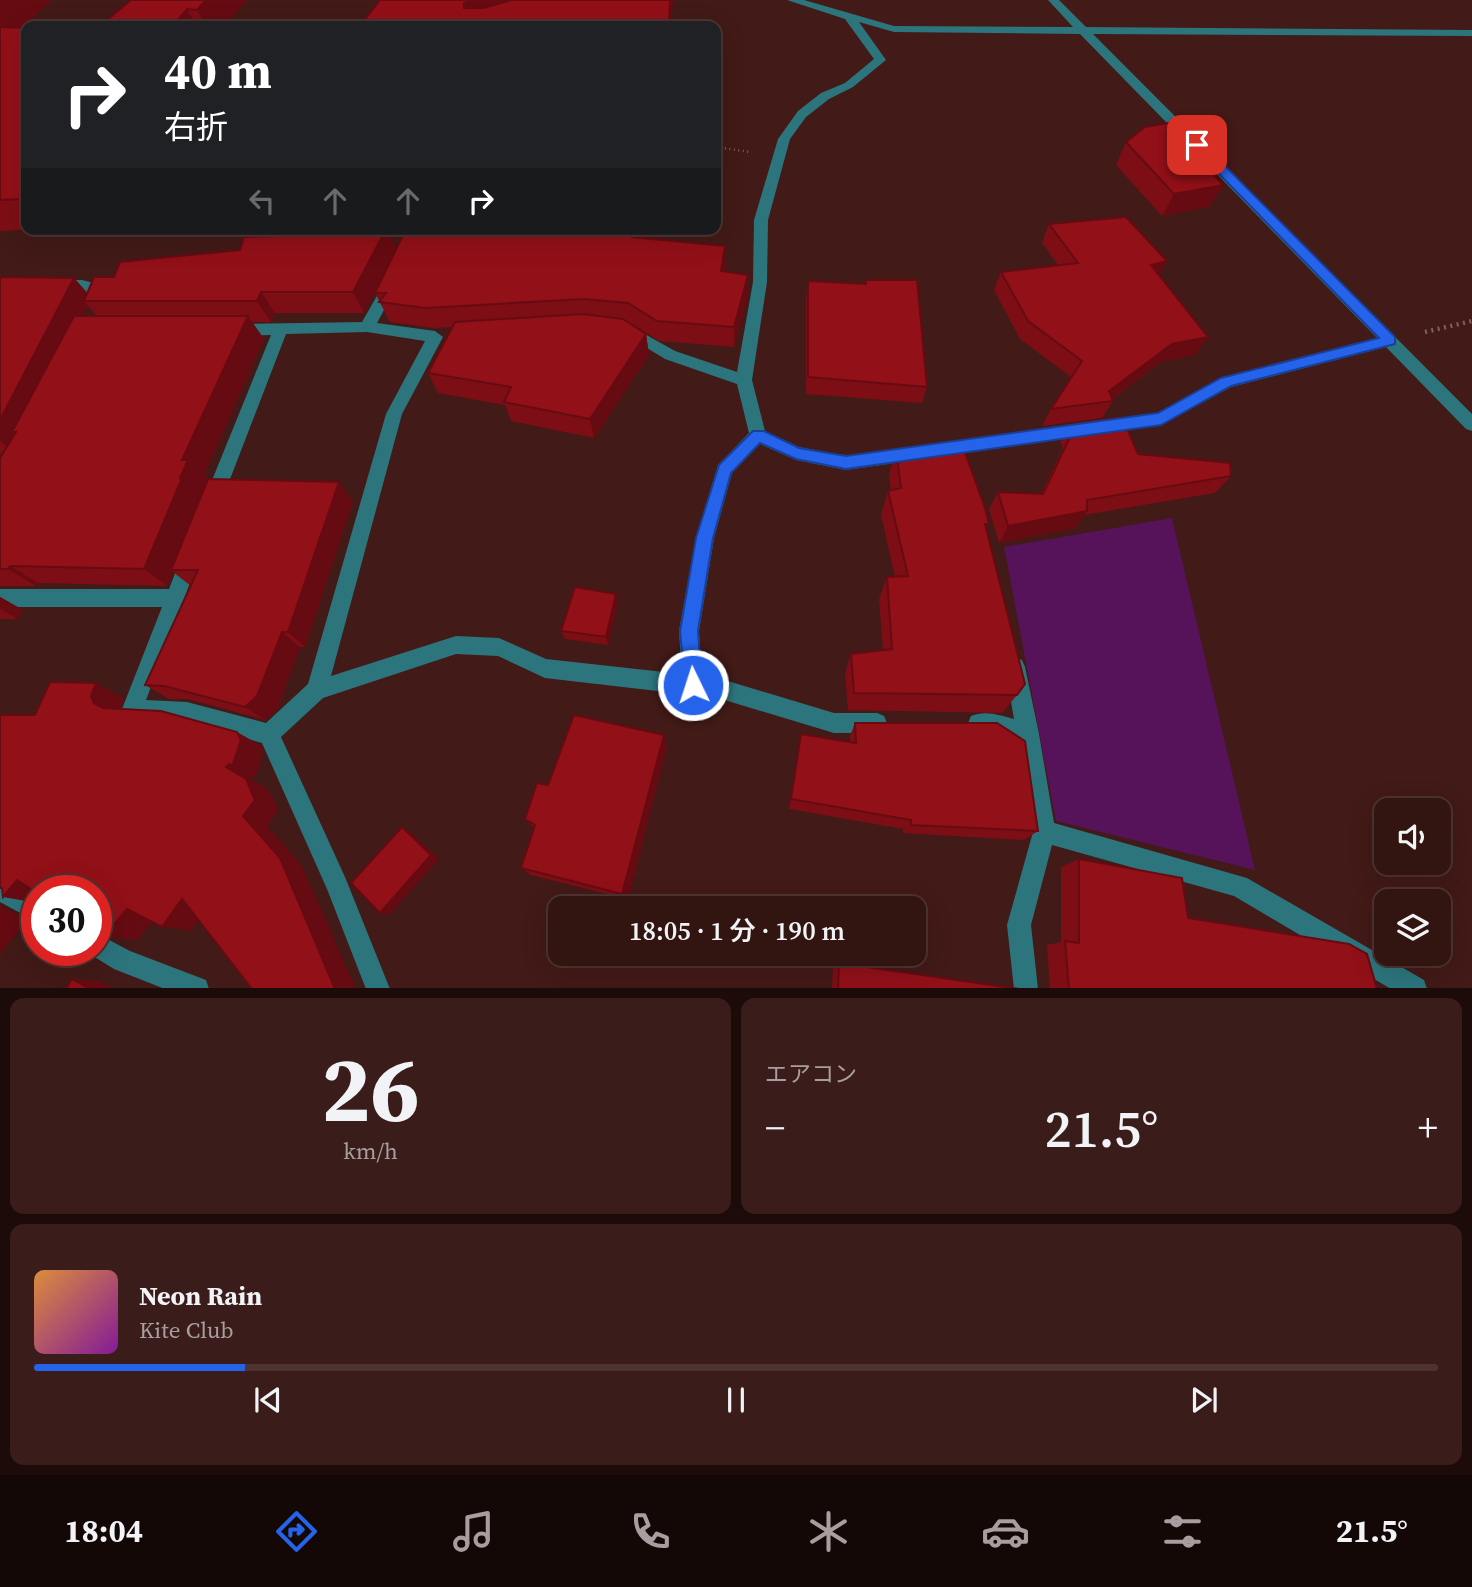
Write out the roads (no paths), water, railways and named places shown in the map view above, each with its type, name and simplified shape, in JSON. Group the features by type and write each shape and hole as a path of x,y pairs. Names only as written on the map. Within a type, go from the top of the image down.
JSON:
{"street":[{"path":"792,0 894,29 1472,33"},
{"path":"1053,0 1472,424"},
{"path":"758,435 744,380 760,282 761,220 784,139 802,114 825,96 849,86 880,60 849,16"},
{"path":"367,327 400,265"},
{"path":"41,284 82,285 105,291 94,317"},
{"path":"225,330 280,331 367,327 442,337 394,414 355,545 317,690"},
{"path":"609,329 631,332 670,355 744,380"},
{"path":"204,522 280,331"},
{"path":"758,435 796,453 846,463 1161,419 1226,382 1390,340"},
{"path":"693,685 689,631 705,538 724,470 758,435"},
{"path":"956,448 964,472"},
{"path":"194,547 132,709 187,712 269,734"},
{"path":"0,598 174,598"},
{"path":"269,734 317,690 456,645 499,647 545,668 718,688 834,723 900,723"},
{"path":"1011,649 1029,734 1044,832 1020,925 1026,988"},
{"path":"953,723 993,723 1029,734"},
{"path":"269,734 337,885 378,988"},
{"path":"1044,832 1239,886 1413,988"},
{"path":"0,889 21,901"},
{"path":"112,954 194,988"}]}
